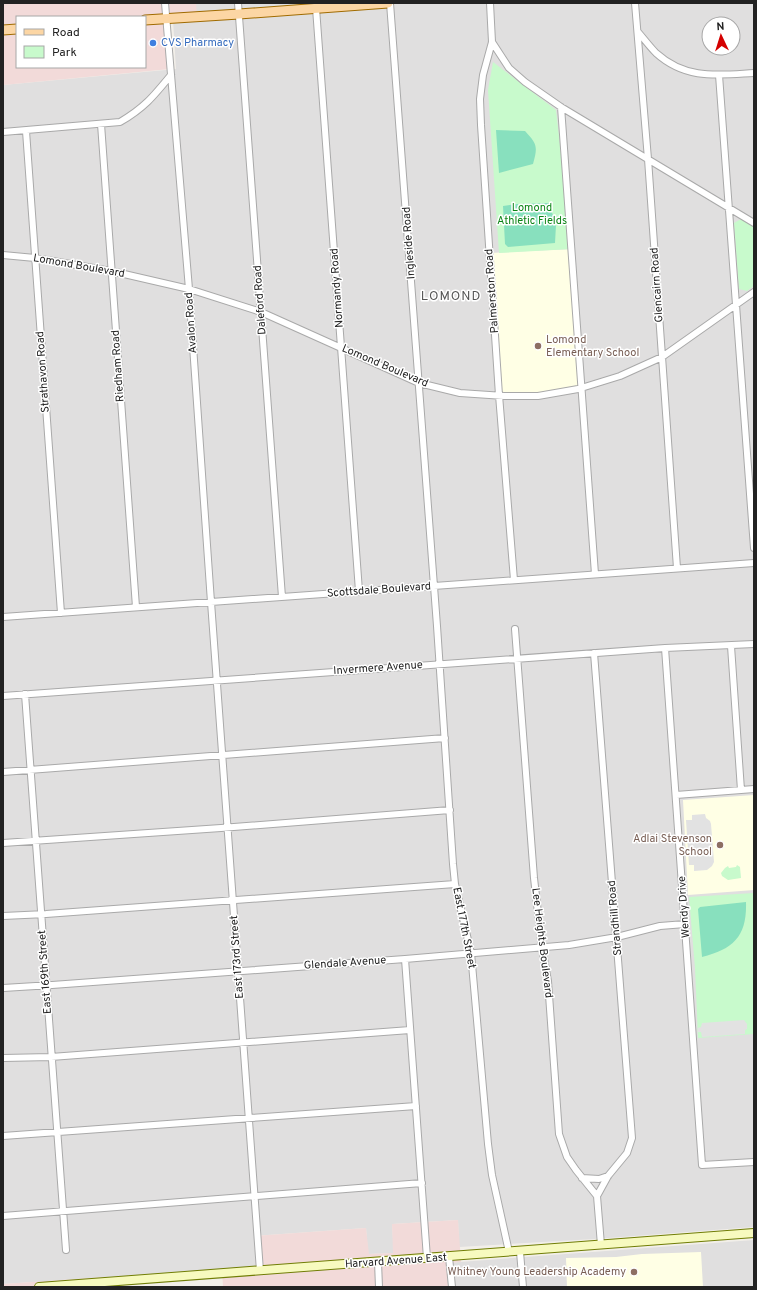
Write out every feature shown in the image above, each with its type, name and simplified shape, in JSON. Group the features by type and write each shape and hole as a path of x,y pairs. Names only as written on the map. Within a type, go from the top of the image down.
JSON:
{"main road":[{"path":"146,20 389,3"},
{"path":"3,30 16,29"},
{"name":"Harvard Avenue East","path":"39,1287 520,1252 754,1233"}],"street":[{"name":"Avalon Road","path":"166,3 170,75 189,289 214,643"},
{"name":"Daleford Road","path":"238,3 282,597"},
{"name":"Ingleside Road","path":"389,3 437,626"},
{"name":"Palmerston Road","path":"490,3 492,42 483,75 480,105 499,395 514,580"},
{"name":"Glencairn Road","path":"635,3 648,158 677,568"},
{"name":"Normandy Road","path":"316,8 359,591"},
{"path":"638,32 656,53 673,66 695,73 719,75 754,73"},
{"path":"492,42 509,68 525,82 561,106 754,223"},
{"path":"3,132 120,122 148,103 170,75"},
{"path":"719,75 754,548"},
{"path":"561,106 595,574"},
{"name":"Riedham Road","path":"101,124 136,607"},
{"name":"Strathavon Road","path":"26,131 61,613"},
{"name":"Lomond Boulevard","path":"3,255 35,258 111,271 189,289 261,312 419,382 460,393 499,395 538,396 582,388 620,376 662,357 754,292"},
{"name":"Scottsdale Boulevard","path":"3,617 754,563"},
{"name":"East 177th Street","path":"437,626 455,884 471,953 488,1144 492,1175 509,1252"},
{"name":"Lee Heights Boulevard","path":"514,629 534,878 542,948 548,981 559,1134 567,1157 597,1196"},
{"name":"East 173rd Street","path":"214,643 260,1271"},
{"name":"Invermere Avenue","path":"3,696 517,658 665,648 754,644"},
{"path":"731,646 741,790"},
{"name":"Wendy Drive","path":"665,648 702,1166 754,1162"},
{"name":"Strandhill Road","path":"594,653 632,1138 627,1153 608,1176 597,1196"},
{"name":"East 169th Street","path":"25,694 66,1250"},
{"path":"3,772 445,738"},
{"path":"676,794 754,789"},
{"path":"3,843 228,828 450,810"},
{"path":"3,916 455,884"},
{"name":"Glendale Avenue","path":"3,988 542,948 569,945 660,926 685,924"},
{"path":"405,959 427,1258"},
{"path":"3,1058 51,1058 410,1030"},
{"path":"3,1136 416,1106"},
{"path":"582,1178 599,1179 608,1176"},
{"path":"3,1216 422,1183"},
{"path":"597,1196 601,1245"},
{"path":"520,1252 523,1287"},
{"path":"449,1257 452,1287"},
{"path":"378,1262 379,1287"}],"shaded area":[{"path":"3,3 196,3 197,16 166,18 170,69 3,85"},
{"path":"172,3 754,3 754,1227 595,1239 459,1247 458,1220 392,1224 394,1253 368,1254 366,1228 254,1236 256,1267 3,1284 3,85 176,69"},
{"path":"572,249 582,388 538,396 499,395 490,253"},
{"name":"Adlai Stevenson School","path":"754,795 754,890 688,895 683,800"},
{"path":"705,814 706,818 711,824 714,862 707,870 694,871 694,865 689,865 686,820 692,820 692,815"},
{"path":"744,1020 747,1024 745,1034 702,1037 701,1032 698,1032 698,1028 701,1027 702,1023"},
{"path":"458,1220 461,1262 446,1263 448,1287 223,1287 222,1269 256,1266 254,1236 366,1228 369,1254 393,1253 392,1224"},
{"path":"754,1240 754,1287 448,1287 446,1263"},
{"name":"Whitney Young Leadership Academy","path":"701,1252 703,1287 567,1287 566,1258 616,1257 642,1254"},
{"path":"105,1277 107,1287 3,1287 3,1284"}],"green space":[{"name":"Lomond Athletic Fields","path":"493,62 556,110 572,249 499,253 488,90"},
{"path":"496,130 525,131 534,142 536,149 533,164 499,173"},
{"path":"549,203 556,225 555,243 508,247 505,244 503,206"},
{"path":"741,219 754,227 754,286 747,291 739,289 734,223"},
{"path":"737,865 740,867 741,878 728,880 722,876 721,873 725,868 728,866 729,868 736,867"},
{"path":"754,893 754,1034 698,1038 695,968 689,897"},
{"path":"746,902 744,924 736,939 723,950 702,957 698,909 700,907"}],"place":[{"name":"CVS Pharmacy","path":"153,43"},
{"name":"Lomond Elementary School","path":"538,346"},
{"name":"Adlai Stevenson School","path":"720,845"},
{"name":"Whitney Young Leadership Academy","path":"634,1272"}],"district":[{"name":"LOMOND","path":"451,297"}]}
